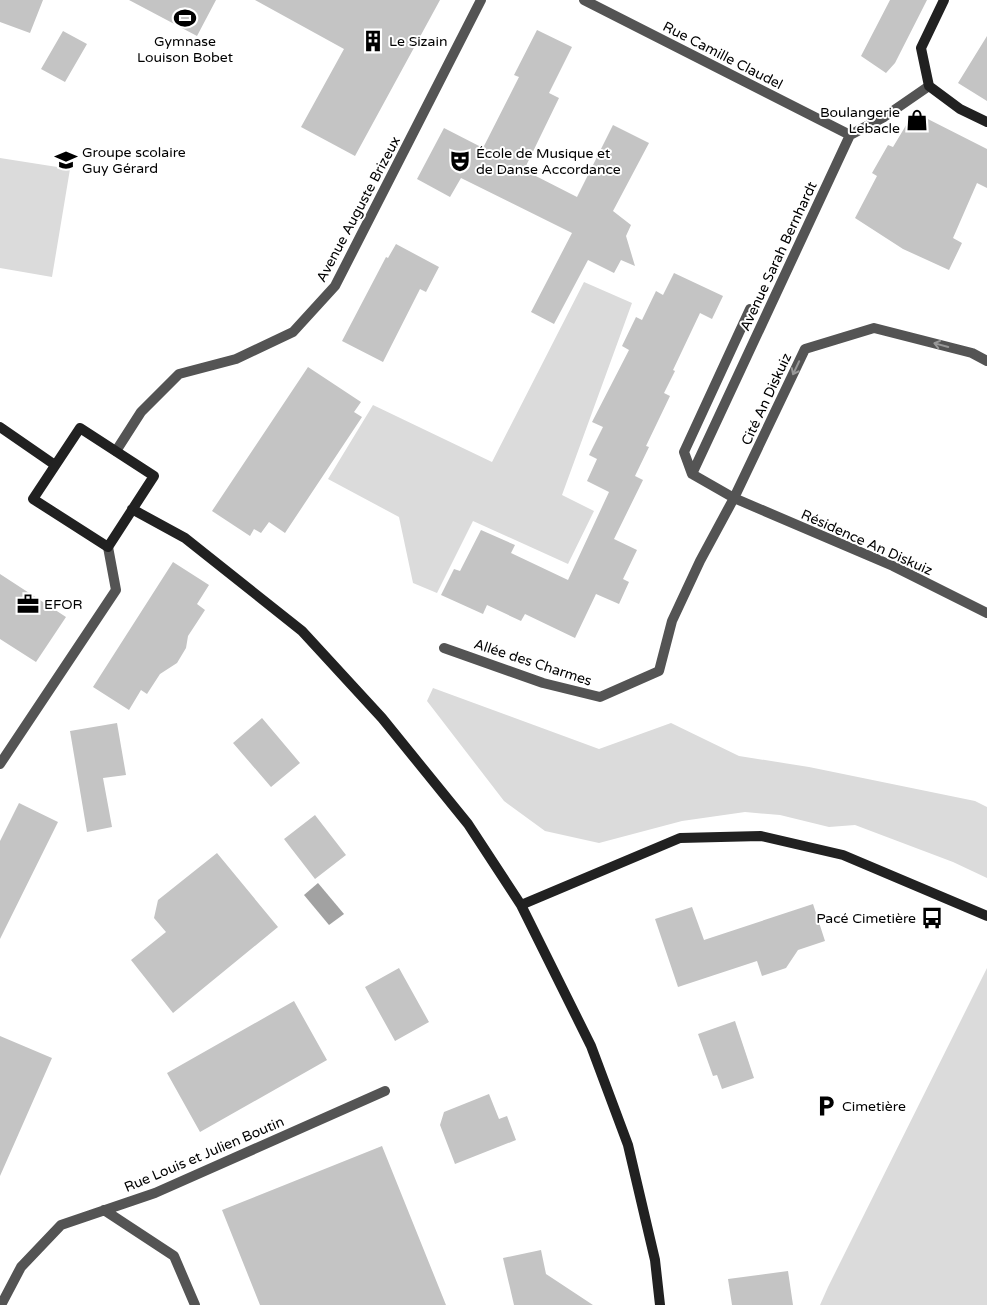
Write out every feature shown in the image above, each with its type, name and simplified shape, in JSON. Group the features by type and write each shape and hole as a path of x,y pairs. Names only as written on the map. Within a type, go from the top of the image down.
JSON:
{"street":[{"name":"Avenue Auguste Brizeux","path":"116,452 141,412 179,374 236,359 293,332 335,286 481,0"},
{"name":"Rue Camille Claudel","path":"584,0 850,135"},
{"path":"944,0 922,48 929,86 960,109 987,122"},
{"path":"850,135 884,117 929,86"},
{"name":"Avenue Sarah Bernhardt","path":"692,474 850,135"},
{"path":"692,474 684,452 750,309"},
{"name":"Cité An Diskuiz","path":"734,498 805,350 874,328 972,353 987,361"},
{"path":"0,427 55,465"},
{"path":"0,764 116,590 108,547 154,476 80,428 34,499 108,547"},
{"name":"Résidence An Diskuiz","path":"692,474 734,498 893,566 987,613"},
{"name":"Allée des Charmes","path":"444,648 543,683 600,697 658,671 672,621 700,561 734,498"},
{"path":"132,509 185,538 302,632 382,718 468,824 520,905 591,1046 628,1145 654,1260 660,1305"},
{"path":"520,905 680,838 761,836 843,855 987,916"},
{"name":"Rue Louis et Julien Boutin","path":"1,1305 21,1267 61,1225 155,1193 385,1091"},
{"path":"104,1210 174,1256 195,1305"}],"shaded area":[{"path":"0,158 70,169 52,277 0,268"},
{"path":"584,282 632,303 562,495 594,511 568,564 473,521 437,593 413,583 399,517 328,479 373,405 492,462"},
{"path":"433,688 599,749 671,723 739,756 809,767 975,801 987,807 987,878 953,862 855,825 829,827 780,815 745,812 682,821 599,843 545,831 504,801 427,701"},
{"path":"318,883 344,914 329,925 304,895"},
{"path":"987,968 987,1305 820,1305 828,1287"}],"building":[{"path":"0,0 43,0 30,33 0,22"},
{"name":"Gymnase Louison Bobet","path":"129,0 216,0 197,36"},
{"path":"255,0 440,0 355,156 301,127 344,49"},
{"path":"890,0 927,0 895,63 886,73 861,56"},
{"path":"537,30 572,47 549,93 559,98 524,170 577,197 613,125 649,143 613,211 631,225 626,236 635,266 621,260 614,273 588,260 554,324 531,312 572,233 461,178 450,197 417,179 444,128 483,148 519,77 514,75"},
{"path":"63,31 87,44 65,82 41,69"},
{"path":"987,36 987,101 958,83"},
{"path":"914,112 987,149 987,188 977,183 953,238 962,243 949,270 903,249 855,218 877,176 872,173 888,145 893,147"},
{"path":"396,244 439,267 426,292 420,289 383,362 342,341 386,257 388,258"},
{"path":"674,273 723,296 712,319 700,313 673,370 675,371 664,393 670,396 646,446 649,447 635,476 643,480 614,539 637,550 623,579 629,582 619,604 596,594 575,638 525,614 521,621 487,605 483,614 441,595 454,569 460,571 481,530 515,545 511,553 568,580 609,492 587,481 597,459 589,455 603,427 592,422 629,350 622,346 636,317 642,320 656,291 663,295"},
{"path":"308,367 361,402 354,412 362,417 285,533 269,522 261,533 254,529 250,536 212,511"},
{"path":"173,562 209,585 197,604 205,610 188,636 186,648 177,663 160,674 147,694 141,690 129,710 93,687"},
{"path":"0,574 66,617 36,662 0,639"},
{"path":"262,718 300,763 271,787 233,743"},
{"path":"117,723 126,775 103,778 112,827 87,832 70,731"},
{"path":"19,803 58,822 0,939 0,841"},
{"path":"315,815 346,855 315,879 284,839"},
{"path":"217,853 278,927 173,1013 131,960 166,932 154,918 158,900"},
{"path":"813,904 825,941 798,950 786,968 762,976 757,961 678,987 655,919 692,907 704,940"},
{"path":"399,968 429,1022 395,1041 365,987"},
{"path":"294,1001 327,1060 200,1132 167,1073"},
{"path":"735,1021 754,1078 722,1089 717,1075 713,1076 698,1034"},
{"path":"0,1036 52,1058 0,1176"},
{"path":"489,1094 499,1119 507,1116 516,1140 455,1164 440,1125 444,1112"},
{"path":"382,1146 446,1305 260,1305 222,1210"},
{"path":"541,1250 546,1274 593,1305 514,1305 503,1258"},
{"path":"788,1271 793,1305 732,1305 728,1279"}],"place":[{"name":"Gymnase Louison Bobet","path":"185,18"},
{"name":"Le Sizain","path":"373,41"},
{"name":"Boulangerie Lebacle","path":"917,120"},
{"name":"Groupe scolaire Guy Gérard","path":"66,160"},
{"name":"École de Musique et de Danse Accordance","path":"460,161"},
{"name":"EFOR","path":"28,604"},
{"name":"Pacé Cimetière","path":"932,918"},
{"name":"Cimetière","path":"826,1106"}]}
